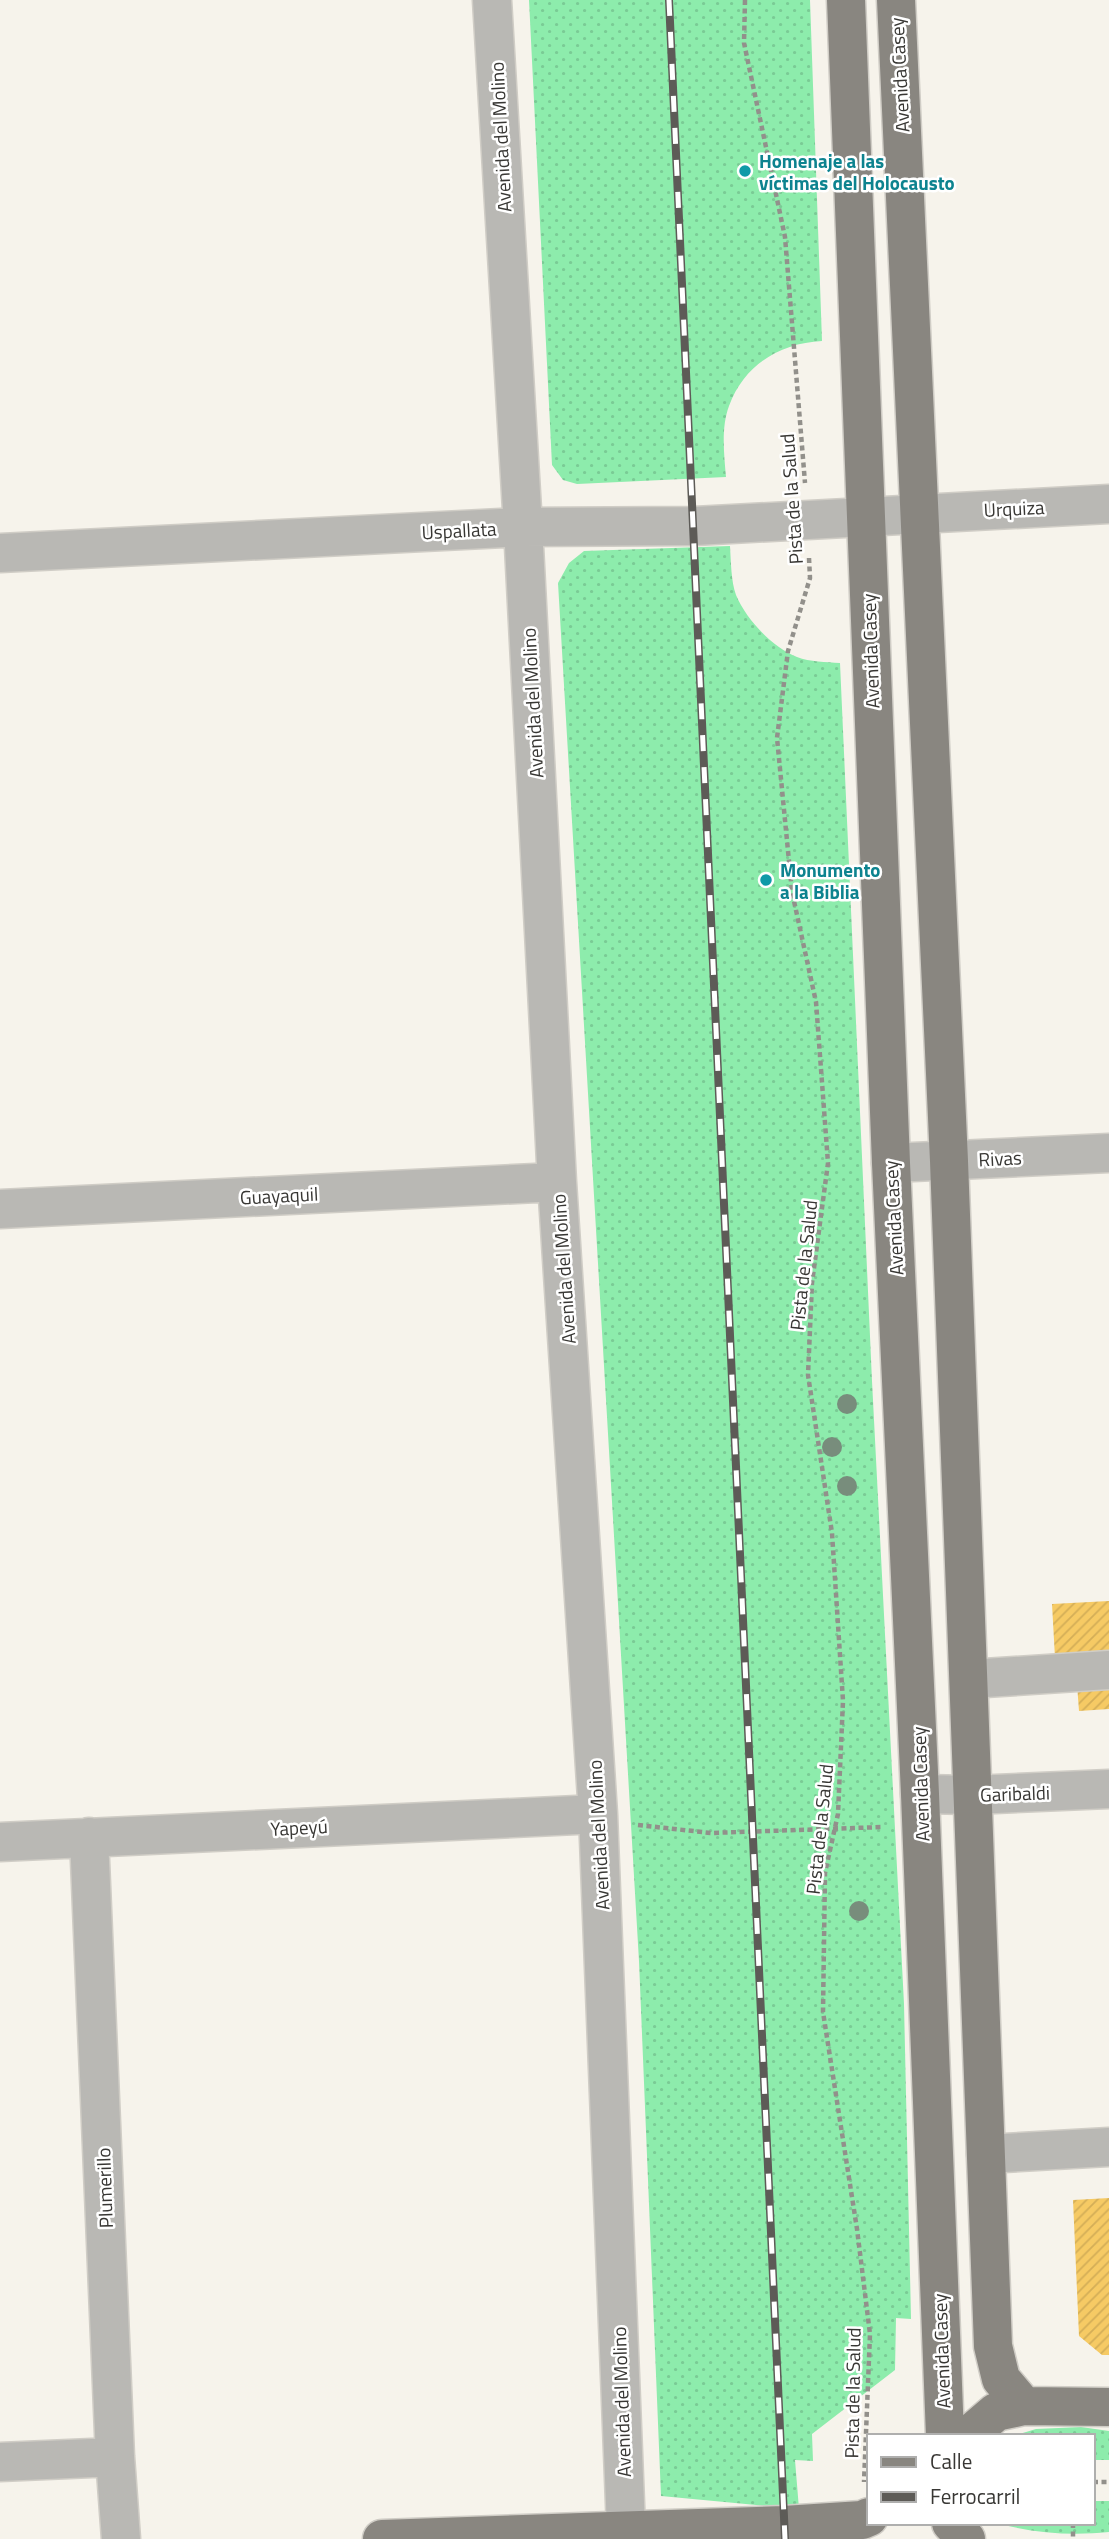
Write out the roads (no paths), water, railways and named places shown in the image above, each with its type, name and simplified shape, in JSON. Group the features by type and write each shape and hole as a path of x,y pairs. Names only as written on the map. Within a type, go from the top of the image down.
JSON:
{"main road":[{"name":"Avenida Casey","path":"846,0 944,2434"},
{"name":"Avenida Casey","path":"896,0 949,1161 993,2346 1000,2379 1024,2406"},
{"path":"970,2434 996,2412 1024,2406 1109,2407"},
{"path":"382,2539 626,2534 866,2519"},
{"path":"953,2525 965,2539"}],"street":[{"name":"Avenida del Molino","path":"492,0 557,1182 598,1814 626,2534"},
{"name":"Urquiza","path":"919,513 1109,504"},
{"name":"Uspallata","path":"0,553 523,527 695,526 919,513"},
{"name":"Rivas","path":"891,1163 1109,1153"},
{"name":"Guayaquil","path":"0,1209 557,1182"},
{"path":"969,1679 1109,1670"},
{"name":"Garibaldi","path":"920,1794 974,1795 1109,1790"},
{"name":"Yapeyú","path":"0,1842 598,1814"},
{"name":"Plumerillo","path":"89,1837 115,2457 121,2539"},
{"path":"986,2154 1109,2147"},
{"path":"0,2462 115,2457"}],"railway":[{"path":"669,0 785,2539"}],"place":[{"name":"Homenaje a las víctimas del Holocausto","path":"745,171"},
{"name":"Monumento a la Biblia","path":"766,880"}]}
